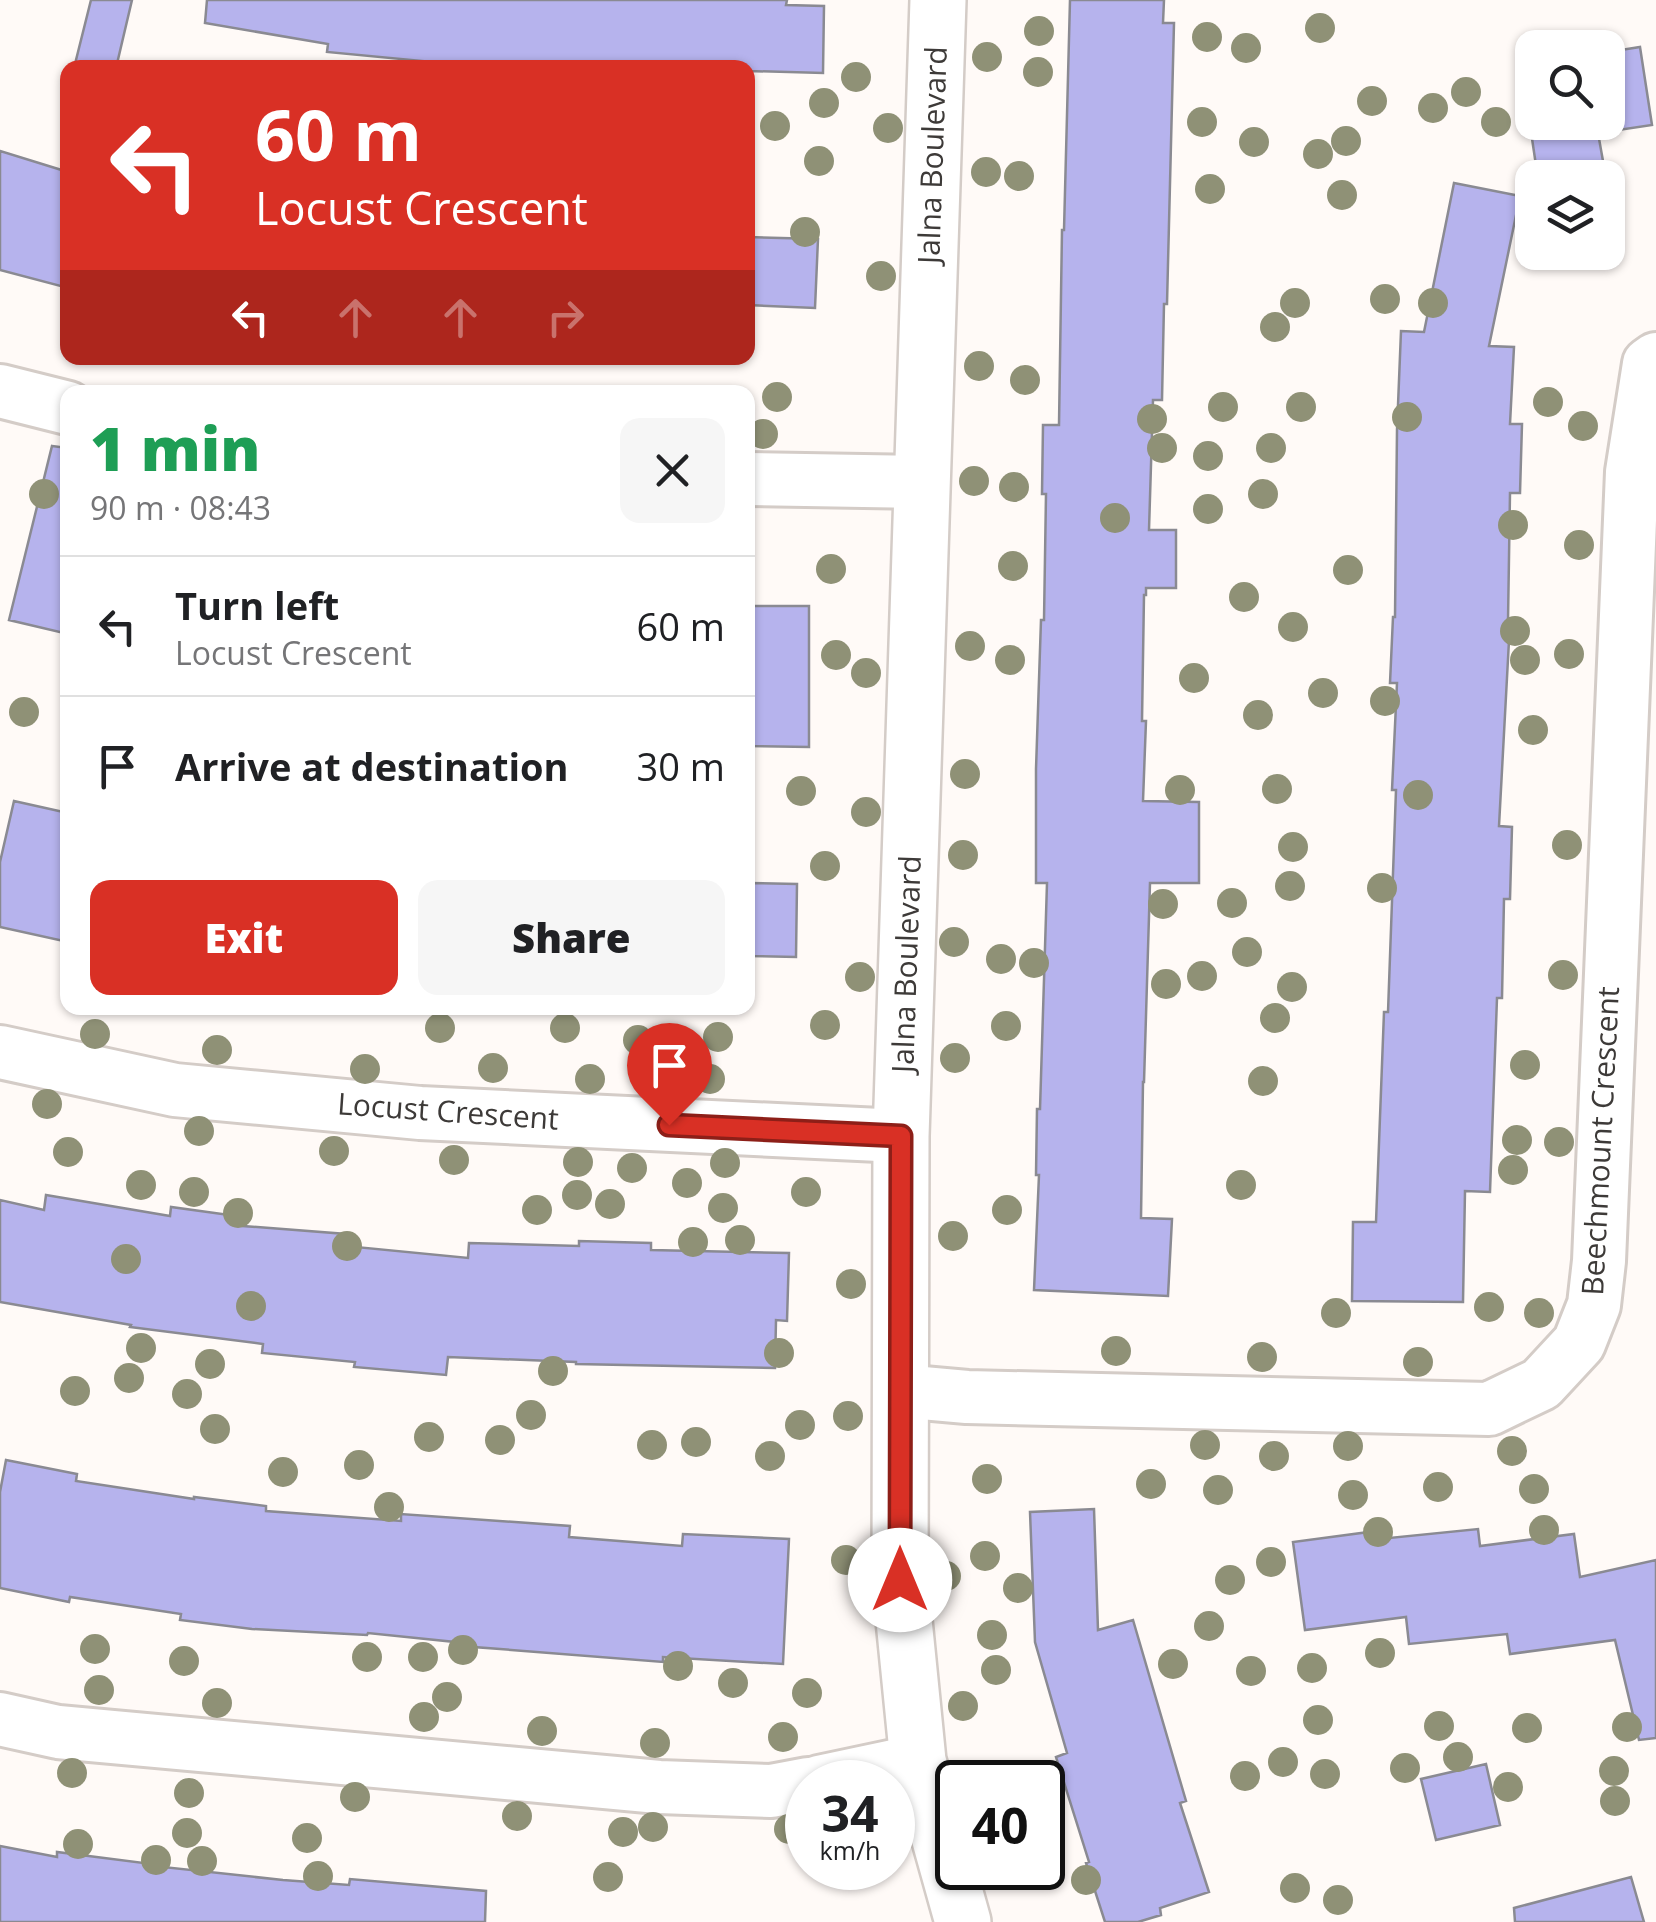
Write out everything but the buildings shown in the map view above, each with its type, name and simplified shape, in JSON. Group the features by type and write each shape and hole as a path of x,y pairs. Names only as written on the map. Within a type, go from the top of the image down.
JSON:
{"street":[{"name":"Jalna Boulevard","path":"938,0 901,1136 900,1580 918,1761 963,1922"},
{"name":"Beechmount Crescent","path":"900,1391 967,1397 1489,1409 1541,1384 1579,1343 1594,1304 1600,1262 1632,472 1649,364 1656,359"},
{"path":"0,391 60,406"},
{"path":"755,479 922,482"},
{"name":"Locust Crescent","path":"0,1052 175,1090 288,1101 420,1113 901,1136"},
{"path":"0,1719 58,1732 640,1785 785,1788"}],"route":[{"path":"669,1125 901,1136 900,1580"}]}
